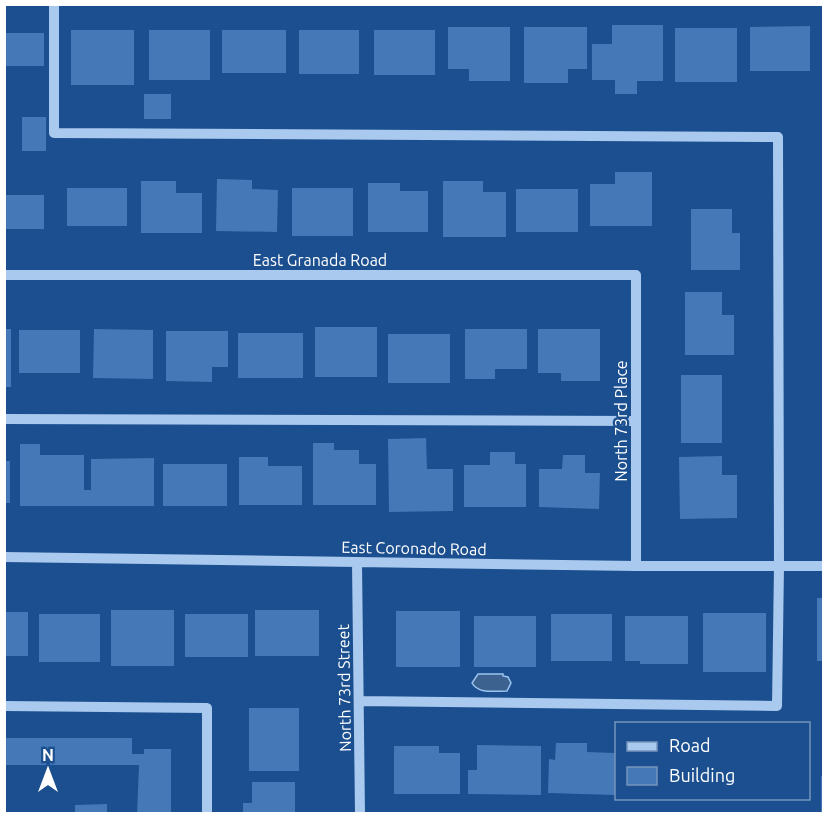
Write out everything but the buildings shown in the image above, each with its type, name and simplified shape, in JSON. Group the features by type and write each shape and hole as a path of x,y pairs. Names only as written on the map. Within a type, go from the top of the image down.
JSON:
{"street":[{"path":"54,4 54,133 778,137 777,706 359,701"},
{"name":"East Granada Road","path":"4,275 636,275"},
{"name":"North 73rd Place","path":"636,275 636,566"},
{"path":"4,419 636,421"},
{"name":"East Coronado Road","path":"4,557 357,563 824,566"},
{"name":"North 73rd Street","path":"357,563 360,813"},
{"path":"4,706 207,708 207,813"}],"water":[{"path":"478,674 503,674 511,683 507,691 478,689 472,683"}]}
